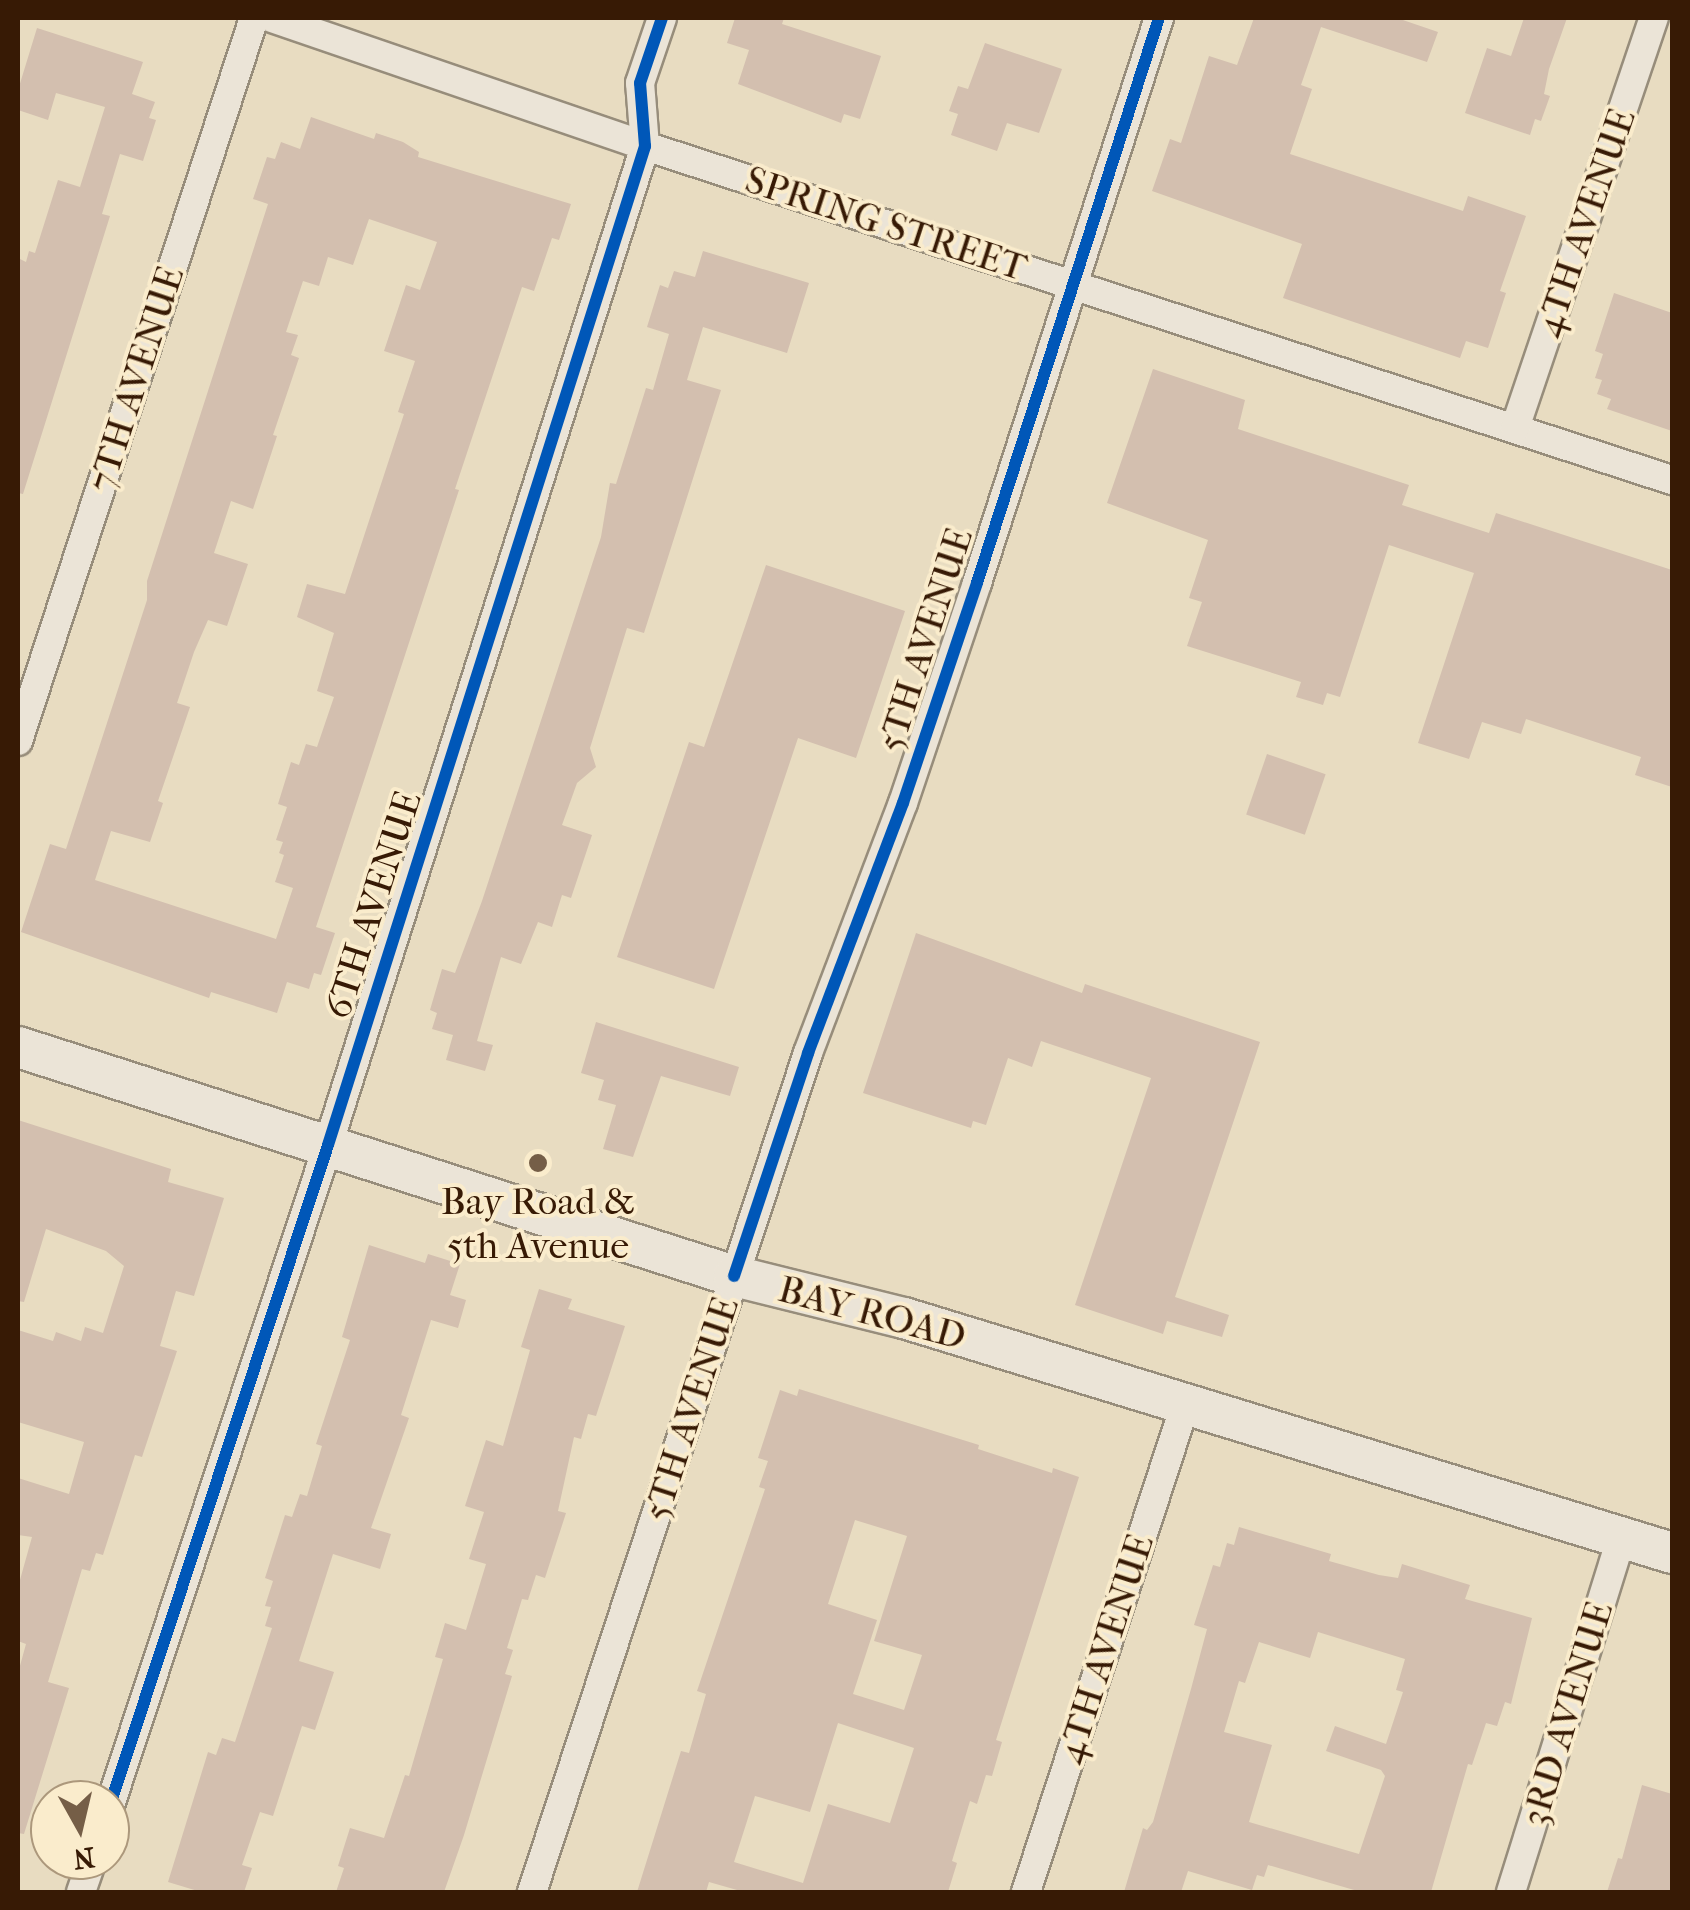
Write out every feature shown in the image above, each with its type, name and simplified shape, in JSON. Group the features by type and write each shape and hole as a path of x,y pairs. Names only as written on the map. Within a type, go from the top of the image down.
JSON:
{"street":[{"name":"7TH AVENUE","path":"18,742 254,18"},
{"name":"SPRING STREET","path":"272,18 645,146 1672,480"},
{"name":"6TH AVENUE","path":"118,1780 328,1145 645,146 640,83 662,18"},
{"name":"5TH AVENUE","path":"532,1892 808,1053 909,784 1159,18"},
{"name":"4TH AVENUE","path":"1515,428 1654,18"},
{"name":"BAY ROAD","path":"18,1046 734,1276 904,1318 1672,1553"},
{"name":"4TH AVENUE","path":"1026,1892 1184,1405"},
{"name":"3RD AVENUE","path":"1511,1892 1622,1536"}],"building":[{"path":"735,18 784,18 782,24 881,56 860,119 844,114 841,123 738,84 749,50 727,43"},
{"path":"1254,18 1397,18 1438,32 1427,62 1321,27 1301,85 1312,89 1290,154 1463,211 1468,196 1526,216 1500,291 1506,293 1488,348 1466,341 1460,358 1283,298 1302,244 1152,191 1170,139 1181,143 1209,56 1237,65"},
{"path":"1524,18 1567,18 1549,69 1544,94 1550,96 1541,121 1535,119 1530,135 1465,113 1487,48 1511,56"},
{"path":"37,28 143,62 132,94 155,102 149,118 156,120 143,161 120,154 102,214 110,216 23,494 18,493 18,258 26,262 29,251 35,253 58,180 80,187 105,107 56,93 48,120 18,110 18,90"},
{"path":"985,43 1062,69 1039,133 1007,123 997,151 951,135 958,114 949,111 958,86 968,89"},
{"path":"311,117 374,139 376,133 403,142 419,152 418,157 571,204 559,240 552,238 534,291 522,287 455,489 459,490 316,927 335,933 321,975 314,973 309,989 287,982 277,1013 211,992 209,998 21,932 50,844 66,849 147,600 147,581 268,204 253,199 267,157 275,159 281,142 300,149","holes":["369,219 437,242 420,290 406,285 384,351 415,361 398,412 404,414 345,594 307,584 297,617 334,633 317,691 334,697 317,747 306,744 299,765 291,762 278,804 287,807 276,840 283,842 279,853 284,855 275,882 293,888 276,939 95,880 111,831 150,842 163,803 158,801 190,707 177,703 194,652 208,620 227,626 248,564 214,553 231,501 253,509 277,436 273,435 299,358 291,355 298,335 286,332 303,281 319,286 328,257 353,265"]},
{"path":"703,251 809,283 787,353 703,327 687,380 721,390 644,633 627,628 590,748 596,767 577,783 562,825 592,835 571,898 562,895 552,927 538,922 521,964 501,957 477,1041 493,1045 485,1071 446,1060 453,1035 432,1029 437,1013 430,1010 442,969 455,973 482,901 601,537 610,483 616,484 646,388 653,390 669,334 647,327 660,285 668,288 674,271 695,277"},
{"path":"1614,293 1672,313 1672,431 1607,409 1611,399 1597,394 1602,380 1595,378 1603,354 1595,351"},
{"path":"1153,369 1245,400 1238,429 1409,485 1402,505 1489,533 1496,513 1672,570 1672,787 1635,775 1641,757 1526,719 1521,734 1482,722 1469,759 1418,743 1474,573 1389,545 1340,697 1327,693 1323,705 1296,697 1301,682 1187,646 1202,602 1189,598 1208,540 1107,503"},
{"path":"766,565 905,611 856,758 798,738 714,989 617,957 689,742 704,747"},
{"path":"1267,754 1326,774 1305,835 1246,815"},
{"path":"916,933 1082,993 1085,984 1260,1042 1175,1297 1229,1315 1222,1337 1167,1321 1163,1334 1075,1305 1151,1078 1041,1041 1032,1067 1008,1058 986,1125 973,1121 971,1128 863,1093"},
{"path":"596,1022 739,1067 730,1096 661,1076 633,1157 603,1149 616,1105 598,1100 604,1080 581,1073"},
{"path":"18,1120 171,1169 168,1182 224,1198 194,1296 176,1291 160,1346 177,1351 142,1457 135,1455 103,1555 96,1553 90,1571 82,1569 48,1682 69,1688 41,1780 30,1780 30,1815 24,1834 18,1833 18,1673 26,1644 18,1641 18,1587 32,1537 18,1535 18,1478 69,1494 84,1442 18,1422 18,1330 53,1341 56,1332 81,1341 85,1327 103,1333 124,1266 106,1251 46,1229 24,1302 18,1301"},
{"path":"369,1245 425,1263 428,1254 460,1264 450,1295 466,1300 458,1328 431,1320 401,1415 409,1418 371,1528 391,1534 380,1569 333,1554 299,1661 334,1672 315,1730 302,1726 273,1816 260,1812 242,1865 252,1868 244,1892 201,1892 168,1882 208,1752 216,1755 222,1738 235,1742 272,1628 265,1626 271,1607 265,1606 273,1581 265,1578 285,1515 292,1517 300,1494 307,1496 322,1446 316,1444 350,1340 342,1337"},
{"path":"539,1289 572,1299 568,1309 625,1326 596,1416 588,1414 581,1439 574,1437 558,1511 566,1513 545,1578 536,1575 528,1600 522,1599 507,1648 513,1650 505,1674 512,1676 464,1835 444,1892 336,1892 344,1868 338,1866 350,1828 384,1838 405,1775 409,1776 443,1659 435,1657 445,1623 466,1630 486,1564 469,1559 484,1512 465,1506 486,1440 503,1446 530,1350 521,1347"},
{"path":"799,1389 979,1445 978,1449 1052,1473 1053,1468 1079,1477 996,1740 1002,1742 992,1776 986,1775 977,1804 970,1801 952,1861 957,1863 948,1892 744,1892 709,1882 706,1892 637,1892 681,1751 689,1753 706,1694 697,1691 765,1489 759,1487 768,1461 758,1458 780,1390 797,1396","holes":["855,1520 907,1536 874,1641 922,1655 904,1710 853,1694 877,1620 828,1604","838,1723 914,1748 890,1823 828,1804 803,1883 734,1862 755,1796 810,1812"]},
{"path":"1239,1527 1331,1554 1329,1561 1379,1575 1398,1578 1402,1564 1470,1585 1465,1599 1532,1618 1511,1704 1505,1702 1497,1726 1486,1723 1472,1765 1468,1764 1431,1892 1361,1892 1268,1865 1264,1877 1257,1875 1252,1890 1188,1871 1181,1892 1124,1892 1143,1828 1147,1830 1153,1822 1191,1689 1207,1629 1194,1625 1213,1565 1220,1567 1227,1543 1234,1545","holes":["1318,1632 1405,1659 1396,1690 1403,1692 1386,1744 1335,1726 1326,1751 1381,1770 1385,1776 1359,1854 1249,1822 1272,1745 1224,1732 1239,1681 1245,1683 1259,1642 1310,1658"]},
{"path":"1642,1785 1672,1794 1672,1892 1607,1892 1618,1858 1622,1859"}],"cycle path":[{"path":"118,1780 328,1145 645,146 640,83 662,18"},
{"path":"734,1276 808,1053 903,803 1159,18"}],"place":[{"name":"Bay Road & 5th Avenue","path":"538,1163"}]}
